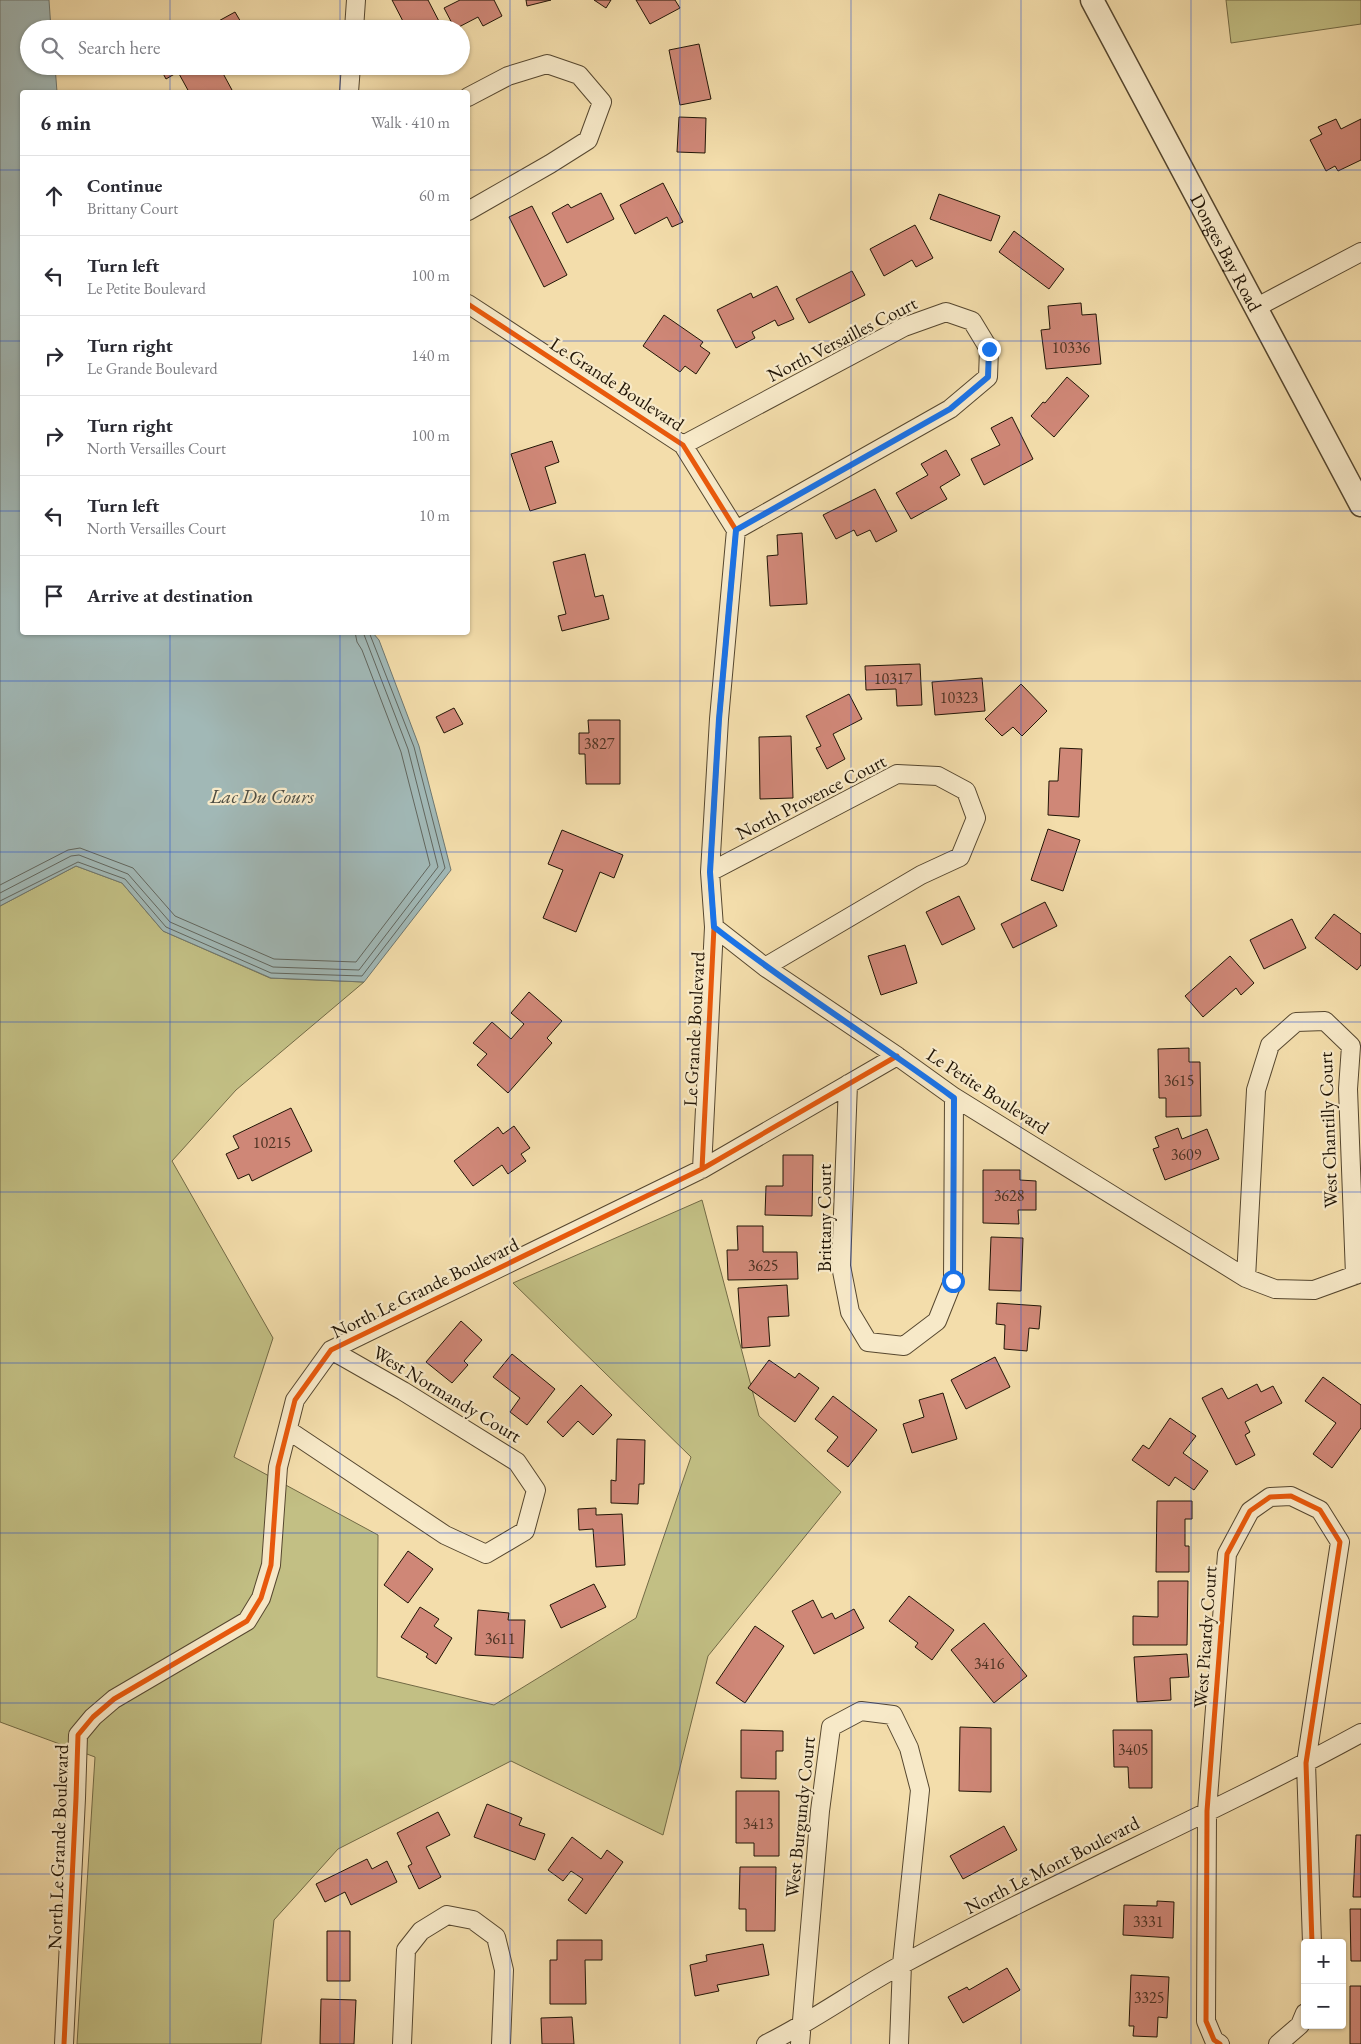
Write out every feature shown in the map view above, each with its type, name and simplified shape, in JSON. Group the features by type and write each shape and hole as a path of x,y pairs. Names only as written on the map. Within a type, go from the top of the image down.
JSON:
{"street":[{"path":"355,20 356,0"},
{"name":"Donges Bay Road","path":"1092,0 1361,504"},
{"path":"470,96 508,76 547,64 579,75 602,102 588,140 550,164 470,209"},
{"path":"350,90 351,75"},
{"path":"1257,306 1361,252"},
{"name":"Le Grande Boulevard","path":"470,305 683,445 736,530 719,719 710,872 714,927 702,1169"},
{"name":"North Versailles Court","path":"683,445 904,327 946,312 972,321 989,349 988,377 950,409 736,530"},
{"name":"North Provence Court","path":"710,872 898,774 938,776 966,791 976,818 960,857 921,875 765,967"},
{"name":"Le Petite Boulevard","path":"714,927 765,967 897,1056 954,1098 1246,1278 1275,1289 1314,1290 1358,1274"},
{"name":"West Chantilly Court","path":"1246,1278 1256,1090 1270,1045 1296,1022 1325,1021 1351,1046 1348,1089 1358,1274"},
{"name":"North Le Grande Boulevard","path":"64,2044 78,1735 93,1717 114,1699 248,1621 261,1598 271,1565 278,1467 295,1400 331,1350 702,1169 897,1056"},
{"name":"Brittany Court","path":"848,1084 842,1266 850,1312 868,1342 904,1346 937,1321 953,1281 954,1098"},
{"name":"West Normandy Court","path":"288,1430 445,1535 486,1554 525,1532 536,1490 517,1462 403,1391 331,1350"},
{"name":"West Picardy Court","path":"1220,2044 1214,2040 1206,2021 1207,1811 1227,1554 1250,1511 1270,1497 1290,1496 1320,1510 1340,1542 1306,1763 1312,1939"},
{"name":"West Burgundy Court","path":"801,2035 820,1811 831,1727 861,1711 893,1715 909,1748 920,1790 902,1964 898,2044"},
{"name":"North Le Mont Boulevard","path":"766,2044 801,2035 902,1964 1306,1763 1361,1733"},
{"path":"402,2044 406,1950 421,1931 447,1915 473,1920 496,1937 504,1970 501,2044"},
{"path":"1278,2044 1301,2023"}],"shaded area":[{"path":"1226,0 1361,0 1361,24 1231,43"},
{"path":"76,866 122,883 163,931 270,978 364,982 236,1090 172,1161 273,1338 234,1457 378,1535 377,1677 494,1705 636,1618 691,1457 513,1283 702,1200 759,1416 841,1492 708,1656 663,1835 511,1761 338,1849 274,1920 261,2044 77,2044 95,1757 0,1722 0,906"}],"water":[{"name":"Lac Du Cours","path":"0,0 49,0 50,20 20,20 20,75 56,75 57,90 20,90 20,635 375,635 379,640 419,746 451,870 364,982 271,978 163,931 122,883 76,866 0,906"}],"building":[{"path":"392,0 428,0 438,20 402,20"},
{"path":"460,0 494,0 502,16 483,26 478,17 470,21 450,20 444,8"},
{"path":"526,0 551,0 527,6"},
{"path":"594,0 611,0 606,8"},
{"path":"636,0 675,0 680,8 650,24"},
{"path":"235,12 240,20 220,20"},
{"path":"699,44 711,99 680,105 669,50"},
{"path":"164,75 173,75 166,79"},
{"path":"180,75 224,75 232,90 188,90"},
{"path":"679,117 706,118 705,153 677,152"},
{"path":"1336,119 1341,129 1361,119 1361,160 1338,171 1335,166 1326,171 1310,140 1322,134 1318,127"},
{"path":"663,183 683,222 672,227 667,217 635,234 620,205"},
{"path":"601,193 614,219 567,243 552,213 568,204 571,208"},
{"path":"939,194 1000,216 991,241 930,219"},
{"path":"532,206 567,275 544,287 509,217"},
{"path":"915,225 933,258 916,267 912,260 884,276 870,249"},
{"path":"1014,231 1064,269 1049,289 999,252"},
{"path":"852,271 865,295 809,323 796,299"},
{"path":"777,286 794,319 778,326 775,320 752,332 755,338 736,348 717,310 751,293 753,298"},
{"path":"1081,303 1082,315 1096,314 1101,364 1046,369 1041,330 1050,329 1048,306"},
{"path":"664,315 703,342 700,346 710,353 696,374 685,366 680,372 643,346"},
{"path":"1067,377 1089,396 1054,437 1031,416"},
{"path":"1012,417 1033,459 984,485 971,459 1000,445 991,428"},
{"path":"552,441 559,462 545,467 556,503 530,511 511,454"},
{"path":"946,450 960,475 940,487 947,499 911,519 896,493 928,475 921,464"},
{"path":"875,489 897,531 876,542 870,530 857,536 854,530 836,539 823,515"},
{"path":"802,533 807,604 770,606 767,556 778,555 777,535"},
{"path":"585,554 595,597 603,595 609,619 562,631 558,616 566,614 553,562"},
{"path":"920,664 922,705 897,706 896,689 866,690 865,666"},
{"path":"982,678 985,711 935,715 932,682"},
{"path":"1021,684 1047,711 1022,736 1013,727 1002,736 985,719"},
{"path":"849,694 862,719 833,734 845,759 827,769 816,748 821,746 806,716"},
{"path":"454,708 463,724 444,733 436,717"},
{"path":"588,720 620,720 620,784 586,784 585,754 579,754 579,733 589,733"},
{"path":"791,736 793,798 760,799 759,737"},
{"path":"1060,748 1082,749 1079,817 1048,815 1049,781 1058,781"},
{"path":"1048,829 1080,840 1063,891 1031,880"},
{"path":"562,830 623,855 614,878 600,872 576,932 543,918 563,870 548,864"},
{"path":"959,896 975,929 942,945 926,912"},
{"path":"1045,902 1057,926 1013,948 1001,924"},
{"path":"1334,914 1361,934 1361,965 1357,970 1315,938"},
{"path":"1292,919 1306,948 1264,969 1250,940"},
{"path":"905,945 917,983 881,995 868,956"},
{"path":"1230,956 1254,983 1241,995 1236,988 1203,1017 1185,996"},
{"path":"529,992 562,1021 547,1038 552,1043 508,1093 477,1065 487,1054 473,1043 492,1022 511,1039 524,1024 511,1013"},
{"path":"1189,1048 1189,1062 1200,1062 1201,1116 1166,1117 1166,1098 1159,1098 1158,1049"},
{"path":"291,1108 312,1151 252,1181 249,1174 238,1179 226,1154 239,1148 233,1136"},
{"path":"514,1126 530,1148 521,1154 526,1161 508,1174 502,1165 473,1186 454,1161 498,1127 503,1134"},
{"path":"1178,1128 1182,1139 1207,1129 1219,1159 1165,1180 1153,1149 1159,1147 1155,1137"},
{"path":"783,1155 813,1155 812,1216 765,1215 766,1186 783,1186"},
{"path":"983,1170 1020,1170 1020,1180 1036,1181 1036,1210 1018,1210 1019,1224 983,1223"},
{"path":"737,1226 763,1226 763,1252 797,1252 798,1279 728,1280 727,1250 738,1250"},
{"path":"991,1237 1023,1238 1021,1291 989,1290"},
{"path":"787,1285 789,1316 768,1317 770,1346 742,1348 738,1288"},
{"path":"997,1303 1041,1306 1039,1329 1029,1328 1027,1351 1004,1349 1005,1325 996,1324"},
{"path":"461,1321 482,1340 464,1361 468,1365 452,1383 426,1362"},
{"path":"512,1354 555,1389 527,1425 510,1412 520,1398 493,1377"},
{"path":"995,1357 1010,1387 966,1409 951,1380"},
{"path":"769,1360 795,1378 799,1373 819,1388 795,1422 748,1388"},
{"path":"1323,1377 1361,1405 1361,1428 1332,1468 1313,1454 1336,1423 1305,1401"},
{"path":"1257,1384 1261,1392 1273,1386 1282,1403 1245,1422 1250,1432 1245,1435 1255,1455 1236,1465 1202,1398 1222,1388 1228,1399"},
{"path":"581,1385 612,1415 593,1435 578,1421 563,1437 547,1422"},
{"path":"943,1393 957,1439 912,1453 903,1424 924,1417 919,1400"},
{"path":"833,1396 877,1430 848,1467 827,1451 838,1437 815,1419"},
{"path":"1170,1418 1196,1436 1183,1453 1208,1471 1194,1490 1175,1477 1169,1486 1132,1460 1143,1445 1149,1449"},
{"path":"617,1439 645,1440 644,1484 639,1484 638,1504 611,1503 611,1480 616,1481"},
{"path":"1157,1501 1192,1501 1192,1519 1185,1519 1185,1546 1189,1546 1189,1572 1156,1572"},
{"path":"596,1508 596,1515 622,1514 625,1565 596,1567 593,1529 579,1530 578,1509"},
{"path":"408,1551 433,1569 408,1603 384,1585"},
{"path":"1158,1581 1188,1581 1187,1645 1133,1645 1133,1616 1158,1617"},
{"path":"594,1584 606,1607 561,1628 550,1605"},
{"path":"909,1596 954,1630 932,1660 915,1647 918,1643 889,1621"},
{"path":"813,1600 822,1618 832,1613 835,1619 854,1609 864,1628 814,1654 792,1611"},
{"path":"420,1607 439,1619 434,1626 452,1638 436,1664 426,1657 428,1654 401,1637"},
{"path":"478,1610 509,1613 508,1620 525,1620 523,1658 475,1655"},
{"path":"984,1623 1027,1676 994,1703 951,1650"},
{"path":"755,1626 784,1646 745,1703 716,1683"},
{"path":"1187,1654 1189,1677 1170,1678 1171,1700 1137,1702 1134,1657"},
{"path":"960,1727 991,1728 991,1792 959,1791"},
{"path":"741,1730 783,1731 783,1751 776,1751 776,1779 741,1778"},
{"path":"1113,1730 1152,1730 1152,1788 1129,1788 1128,1767 1114,1767"},
{"path":"736,1791 779,1791 779,1856 754,1856 754,1843 736,1843"},
{"path":"487,1804 522,1818 519,1825 545,1834 535,1860 474,1837"},
{"path":"438,1812 450,1835 426,1847 441,1877 419,1889 408,1866 412,1864 397,1833"},
{"path":"1004,1826 1017,1850 963,1879 950,1856"},
{"path":"1356,1835 1361,1835 1361,1897 1353,1897"},
{"path":"572,1837 601,1859 607,1850 623,1862 586,1914 568,1900 583,1879 571,1871 563,1881 548,1870"},
{"path":"367,1859 372,1869 387,1861 397,1882 351,1905 345,1892 325,1902 316,1884"},
{"path":"740,1867 776,1867 775,1931 746,1931 746,1909 739,1909"},
{"path":"1157,1901 1174,1902 1173,1938 1123,1935 1124,1905 1157,1906"},
{"path":"1350,1909 1361,1909 1361,1961 1351,1961"},
{"path":"327,1931 350,1931 350,1981 327,1981"},
{"path":"557,1940 602,1940 602,1960 585,1960 586,2004 550,2004 550,1960 557,1960"},
{"path":"763,1944 769,1975 717,1985 719,1991 695,1996 690,1965 707,1961 706,1955"},
{"path":"1007,1968 1020,1990 963,2023 948,1997 967,1987 969,1990"},
{"path":"1131,1975 1169,1977 1167,2018 1158,2017 1157,2037 1133,2036 1134,2026 1129,2026"},
{"path":"1350,1986 1361,1986 1361,2044 1350,2044"},
{"path":"321,1999 356,2000 354,2044 320,2044"},
{"path":"572,2017 574,2044 542,2044 541,2018"}],"cycle path":[{"path":"470,305 683,445 736,530 719,719 710,872 714,927 702,1169"},
{"path":"64,2044 78,1735 93,1717 114,1699 247,1621 261,1598 271,1565 278,1467 295,1400 331,1350 702,1169 897,1056"},
{"path":"1220,2044 1214,2040 1206,2021 1207,1811 1227,1554 1250,1511 1270,1497 1291,1496 1320,1510 1340,1542 1306,1763 1312,1939"}],"route":[{"path":"953,1281 954,1098 897,1056 765,967 714,927 710,872 719,719 736,530 950,409 988,377 989,349"}]}
